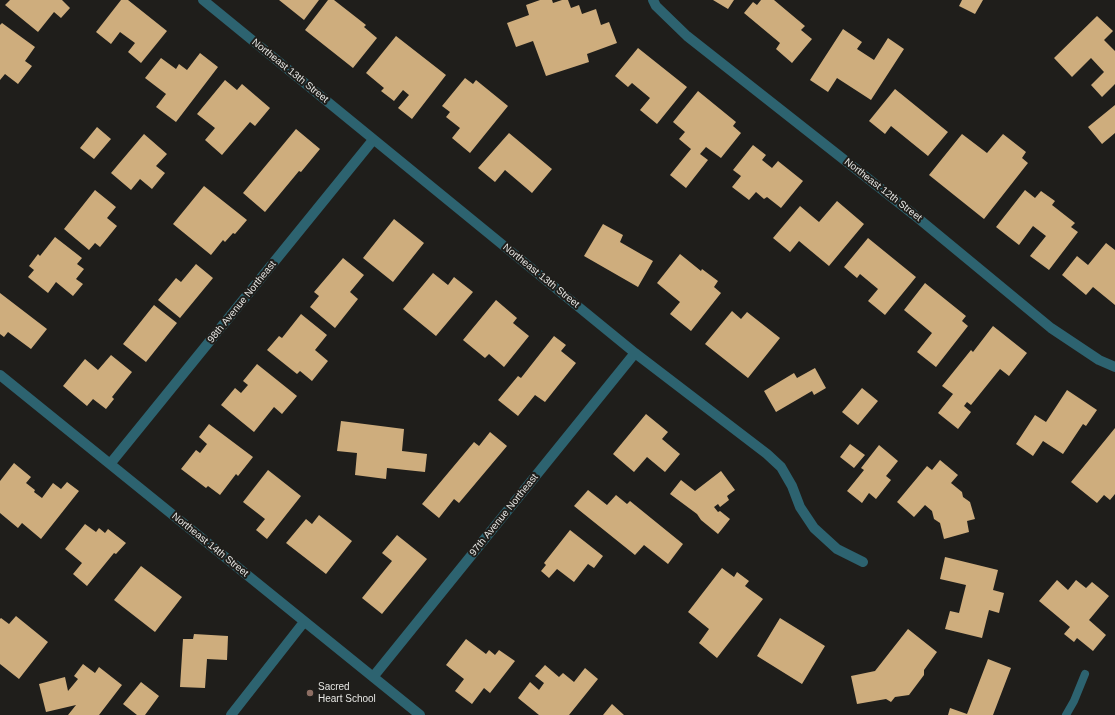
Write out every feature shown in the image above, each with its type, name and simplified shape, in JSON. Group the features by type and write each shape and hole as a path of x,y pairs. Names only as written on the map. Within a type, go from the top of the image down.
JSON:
{"street":[{"name":"Northeast 13th Street","path":"203,0 635,353 767,454 781,467 792,486 800,507 814,528 837,549 863,562"},
{"name":"Northeast 12th Street","path":"654,3 687,36 913,214 1051,328 1099,360 1115,367"},
{"name":"98th Avenue Northeast","path":"110,464 374,140"},
{"name":"97th Avenue Northeast","path":"373,677 635,353"},
{"name":"Northeast 14th Street","path":"0,376 420,715"},
{"path":"232,715 304,622"}],"lane":[{"path":"1066,715 1074,701 1085,674"}],"building":[{"path":"10,0 62,0 70,8 61,18 54,12 38,32 5,5"},
{"path":"121,0 128,0 167,31 141,63 128,52 135,43 120,32 111,44 96,32"},
{"path":"279,0 319,0 304,20"},
{"path":"328,0 334,0 366,25 364,27 377,38 353,68 305,30"},
{"path":"540,0 552,0 553,3 568,0 571,8 579,5 582,14 596,9 601,25 609,22 617,43 587,54 589,62 546,76 533,41 516,47 507,23 529,15 526,5"},
{"path":"713,0 734,0 728,9"},
{"path":"761,0 774,0 805,26 801,30 812,39 792,63 776,49 780,43 744,13 753,2 757,5"},
{"path":"962,0 983,0 975,14 959,6"},
{"path":"1097,16 1113,31 1104,40 1115,51 1115,84 1102,97 1091,85 1104,72 1091,58 1072,77 1054,58"},
{"path":"2,23 35,47 25,61 32,66 18,84 5,74 0,80 0,25"},
{"path":"843,29 862,42 857,49 874,60 888,38 904,49 871,100 837,78 828,92 810,80"},
{"path":"396,36 446,75 412,119 398,108 409,95 403,90 394,101 381,91 384,88 366,73"},
{"path":"638,48 687,87 657,124 640,110 650,98 632,83 628,87 615,76"},
{"path":"200,53 218,67 176,122 156,107 166,94 145,78 161,58 176,69 179,64 187,70"},
{"path":"465,78 473,84 476,80 508,106 470,153 452,138 460,128 446,117 450,112 442,106"},
{"path":"225,80 237,90 242,84 270,108 255,126 250,122 222,155 205,140 215,128 197,114"},
{"path":"895,89 948,132 928,156 891,126 885,134 869,121"},
{"path":"698,91 736,122 733,126 741,133 721,158 706,147 700,154 708,160 686,188 670,175 691,149 679,139 685,132 673,122"},
{"path":"1115,105 1115,133 1102,144 1088,127"},
{"path":"97,127 111,139 94,159 80,148"},
{"path":"296,129 320,149 301,172 299,171 265,212 243,193"},
{"path":"509,133 552,169 532,193 505,170 495,182 478,168"},
{"path":"144,134 167,154 156,166 165,173 152,189 140,179 131,190 111,173"},
{"path":"962,134 987,153 1003,134 1026,152 1022,158 1028,163 984,219 929,175"},
{"path":"753,145 766,155 762,160 772,168 778,161 803,181 781,208 767,197 764,199 756,192 749,200 732,187 741,176 733,170"},
{"path":"204,186 247,220 235,234 233,233 225,242 223,240 211,255 173,224"},
{"path":"95,190 116,207 107,218 117,226 100,247 95,243 89,250 64,229"},
{"path":"1025,190 1035,198 1041,191 1055,201 1052,205 1075,223 1071,227 1078,232 1049,270 1030,256 1046,236 1033,226 1019,245 996,227"},
{"path":"837,201 864,224 829,266 799,241 790,252 773,238 800,206 819,222"},
{"path":"394,219 424,243 393,282 363,258"},
{"path":"603,224 623,235 620,242 653,261 638,287 584,256"},
{"path":"55,237 82,258 77,264 84,269 76,279 83,284 73,296 56,282 48,293 28,277 34,270 29,266 38,254 40,256"},
{"path":"868,238 916,277 885,315 868,301 878,289 860,274 857,278 844,267"},
{"path":"1106,243 1115,250 1115,305 1093,287 1086,295 1062,275 1077,256 1088,265"},
{"path":"680,254 701,271 702,269 718,281 714,287 721,293 691,331 670,314 680,302 657,283"},
{"path":"343,258 364,275 350,292 358,299 335,328 310,307 319,296 314,292"},
{"path":"196,264 213,278 180,318 158,300 176,278 181,282"},
{"path":"433,273 448,285 454,277 473,292 436,336 403,309"},
{"path":"925,283 966,316 962,321 968,326 936,367 917,352 932,333 904,310"},
{"path":"0,293 47,329 31,349 8,332 4,337 0,334"},
{"path":"496,300 517,318 513,323 529,336 504,367 489,354 485,358 463,340"},
{"path":"154,305 177,323 146,362 123,344"},
{"path":"732,311 741,319 747,312 780,338 748,378 705,344"},
{"path":"301,314 327,335 315,350 328,361 312,381 300,371 297,374 267,350 279,336 282,338"},
{"path":"993,326 1027,353 1009,376 1000,369 971,405 967,402 964,406 971,412 958,429 938,413 953,394 942,386 971,350 973,352"},
{"path":"554,336 566,345 561,351 576,363 545,402 535,395 518,416 498,400 518,376 521,378"},
{"path":"111,355 132,372 112,397 114,399 106,409 93,399 87,406 63,386 85,359 98,370"},
{"path":"257,364 297,396 282,414 274,407 254,432 221,405 235,388 241,393 248,385 243,381"},
{"path":"815,368 826,388 814,395 812,391 776,412 764,391 794,373 797,378"},
{"path":"862,388 878,401 858,425 842,412"},
{"path":"1067,390 1097,410 1086,426 1083,424 1063,454 1043,441 1033,456 1016,444 1035,415 1046,422"},
{"path":"646,414 668,432 662,439 680,454 665,472 647,457 634,472 613,454"},
{"path":"341,421 404,429 402,451 427,454 425,472 387,468 386,479 355,475 357,453 337,451"},
{"path":"209,424 253,457 238,476 236,474 220,495 208,486 206,488 181,469 196,450 200,453 207,444 199,437"},
{"path":"1115,428 1115,494 1110,500 1104,495 1097,503 1071,482"},
{"path":"490,432 507,446 459,503 454,499 439,518 422,504 474,442 479,446"},
{"path":"850,444 865,455 854,468 840,457"},
{"path":"879,445 898,461 886,476 891,480 876,499 869,493 862,503 847,491 864,470 861,468"},
{"path":"940,460 958,475 951,483 962,492 963,497 970,502 975,519 967,521 969,532 944,539 940,523 934,519 932,511 925,505 914,517 897,502 927,466 932,470"},
{"path":"14,463 31,477 26,483 42,498 53,483 61,489 67,482 79,491 41,539 22,523 18,528 0,513 0,481"},
{"path":"268,470 301,496 267,539 256,530 265,519 243,502"},
{"path":"721,471 735,490 727,496 729,500 720,507 718,504 714,507 718,512 720,511 730,519 718,534 701,520 697,514 670,494 681,480 695,491"},
{"path":"588,490 607,505 616,495 627,504 630,501 683,544 668,564 644,545 635,555 574,506"},
{"path":"319,515 352,541 326,574 286,543 306,519 312,524"},
{"path":"85,524 96,532 99,528 105,533 108,529 126,543 116,554 114,553 87,586 73,574 82,563 65,549"},
{"path":"570,530 603,556 594,568 588,564 574,582 557,569 549,578 541,571 546,565 544,563"},
{"path":"397,535 427,559 382,614 362,598 392,561 382,553"},
{"path":"945,557 998,570 993,590 1004,593 999,613 989,610 982,638 945,629 950,611 959,613 966,585 940,579"},
{"path":"141,566 182,597 155,632 114,600"},
{"path":"722,568 734,577 737,572 749,581 745,586 763,599 717,658 699,643 709,629 688,612"},
{"path":"1057,580 1068,590 1076,580 1086,588 1092,582 1109,596 1089,620 1106,635 1093,651 1077,638 1074,642 1064,634 1070,627 1039,601"},
{"path":"16,616 48,642 19,679 0,664 0,619 1,618 9,624"},
{"path":"780,618 825,646 802,684 757,656"},
{"path":"908,629 937,652 924,670 924,675 909,695 895,697 891,702 886,699 857,704 851,676 875,671"},
{"path":"194,634 228,636 227,660 207,659 205,688 180,687 183,639 193,639"},
{"path":"466,639 486,654 489,650 495,655 499,650 515,661 490,693 484,688 472,704 455,691 464,679 446,665"},
{"path":"988,659 1011,668 993,715 948,715 950,708 967,714"},
{"path":"83,664 95,673 99,667 122,685 99,715 68,715 76,705 46,712 39,684 65,677 68,691 78,679 74,676"},
{"path":"545,665 559,677 563,673 574,682 585,668 598,679 569,715 539,715 518,698 530,682 539,690 544,683 535,676"},
{"path":"141,682 159,696 145,715 137,715 123,704"},
{"path":"612,704 624,715 603,715"}],"place":[{"name":"Sacred Heart School","path":"310,693"}]}
